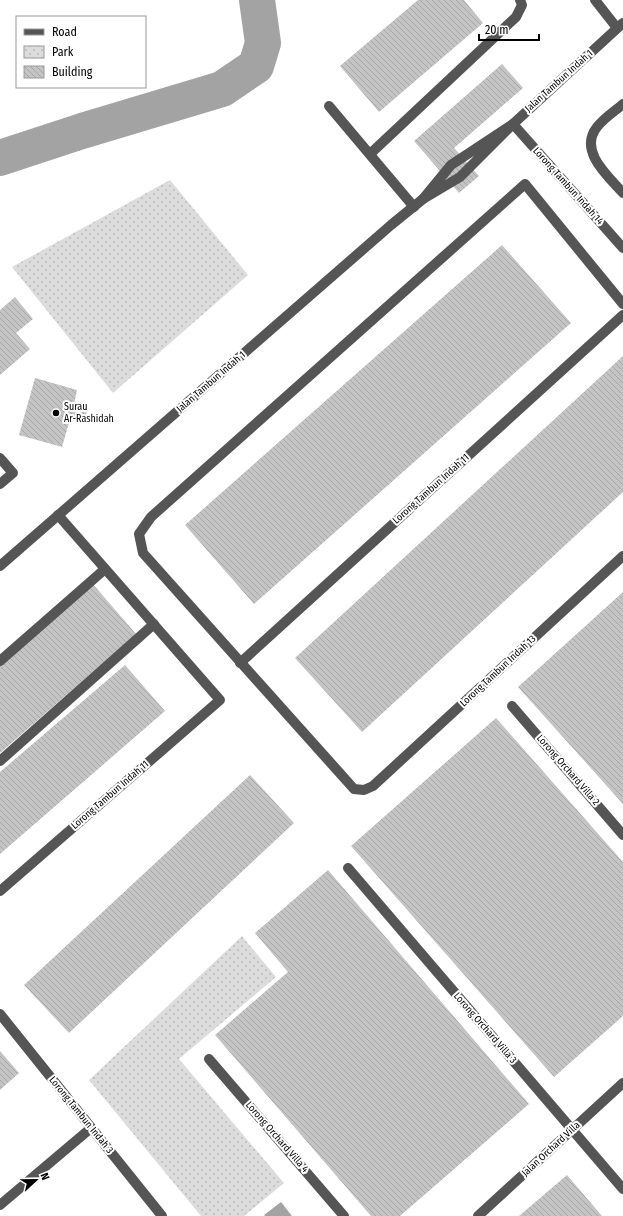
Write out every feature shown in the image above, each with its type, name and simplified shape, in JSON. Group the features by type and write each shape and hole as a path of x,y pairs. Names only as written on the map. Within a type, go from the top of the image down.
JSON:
{"street":[{"path":"370,154 516,17 522,5 520,0"},
{"path":"595,0 620,26"},
{"name":"Jalan Tambun Indah 1","path":"423,199 460,177 513,124 620,26"},
{"path":"623,104 596,127 591,142 595,161 623,193"},
{"path":"329,106 414,207"},
{"name":"Jalan Tambun Indah 1","path":"0,566 423,199 451,165 513,124"},
{"name":"Lorong Tambun Indah 14","path":"513,124 623,248"},
{"path":"240,663 143,553 139,534 152,517 525,184 623,304"},
{"name":"Lorong Tambun Indah 11","path":"240,663 623,315"},
{"path":"0,458 13,474 0,484"},
{"path":"0,761 154,624 58,515"},
{"name":"Lorong Tambun Indah 13","path":"240,663 354,789 364,790 373,786 623,556"},
{"path":"0,661 105,569"},
{"name":"Lorong Tambun Indah 11","path":"0,891 220,700 154,624"},
{"name":"Lorong Orchard Villa 2","path":"512,706 623,835"},
{"name":"Lorong Orchard Villa 3","path":"348,868 623,1189"},
{"name":"Lorong Tambun Indah 3","path":"0,1014 162,1216"},
{"name":"Lorong Orchard Villa 4","path":"209,1059 344,1216"},
{"name":"Jalan Orchard Villa","path":"478,1216 623,1083"},
{"path":"0,1205 91,1128"}],"green space":[{"path":"170,180 248,275 113,393 12,267"},
{"path":"242,936 276,977 179,1059 284,1183 244,1216 201,1216 89,1080"}],"shaded area":[{"path":"281,1202 292,1216 264,1215"}],"building":[{"path":"418,0 464,0 483,23 379,112 340,66"},
{"path":"502,64 523,88 454,148 479,176 459,193 414,141"},
{"path":"502,245 571,323 254,604 185,525"},
{"path":"15,297 33,319 16,333 30,349 0,375 0,310"},
{"path":"623,356 623,492 362,732 295,658"},
{"name":"Surau Ar-Rashidah","path":"35,378 77,390 74,404 88,408 83,423 70,419 62,447 19,435"},
{"path":"92,583 136,634 0,753 0,664"},
{"path":"623,592 623,804 518,687"},
{"path":"125,665 165,711 0,854 0,772"},
{"path":"496,718 623,862 623,1016 554,1077 351,846"},
{"path":"250,775 294,823 69,1033 24,985"},
{"path":"328,870 529,1104 400,1216 371,1216 215,1035 288,972 255,933"},
{"path":"0,1051 19,1073 0,1090"},
{"path":"567,1175 602,1216 519,1216"}],"waterway":[{"path":"0,158 82,131 222,89 256,66 263,43 257,0"}],"place":[{"name":"Surau Ar-Rashidah","path":"56,413"}]}
